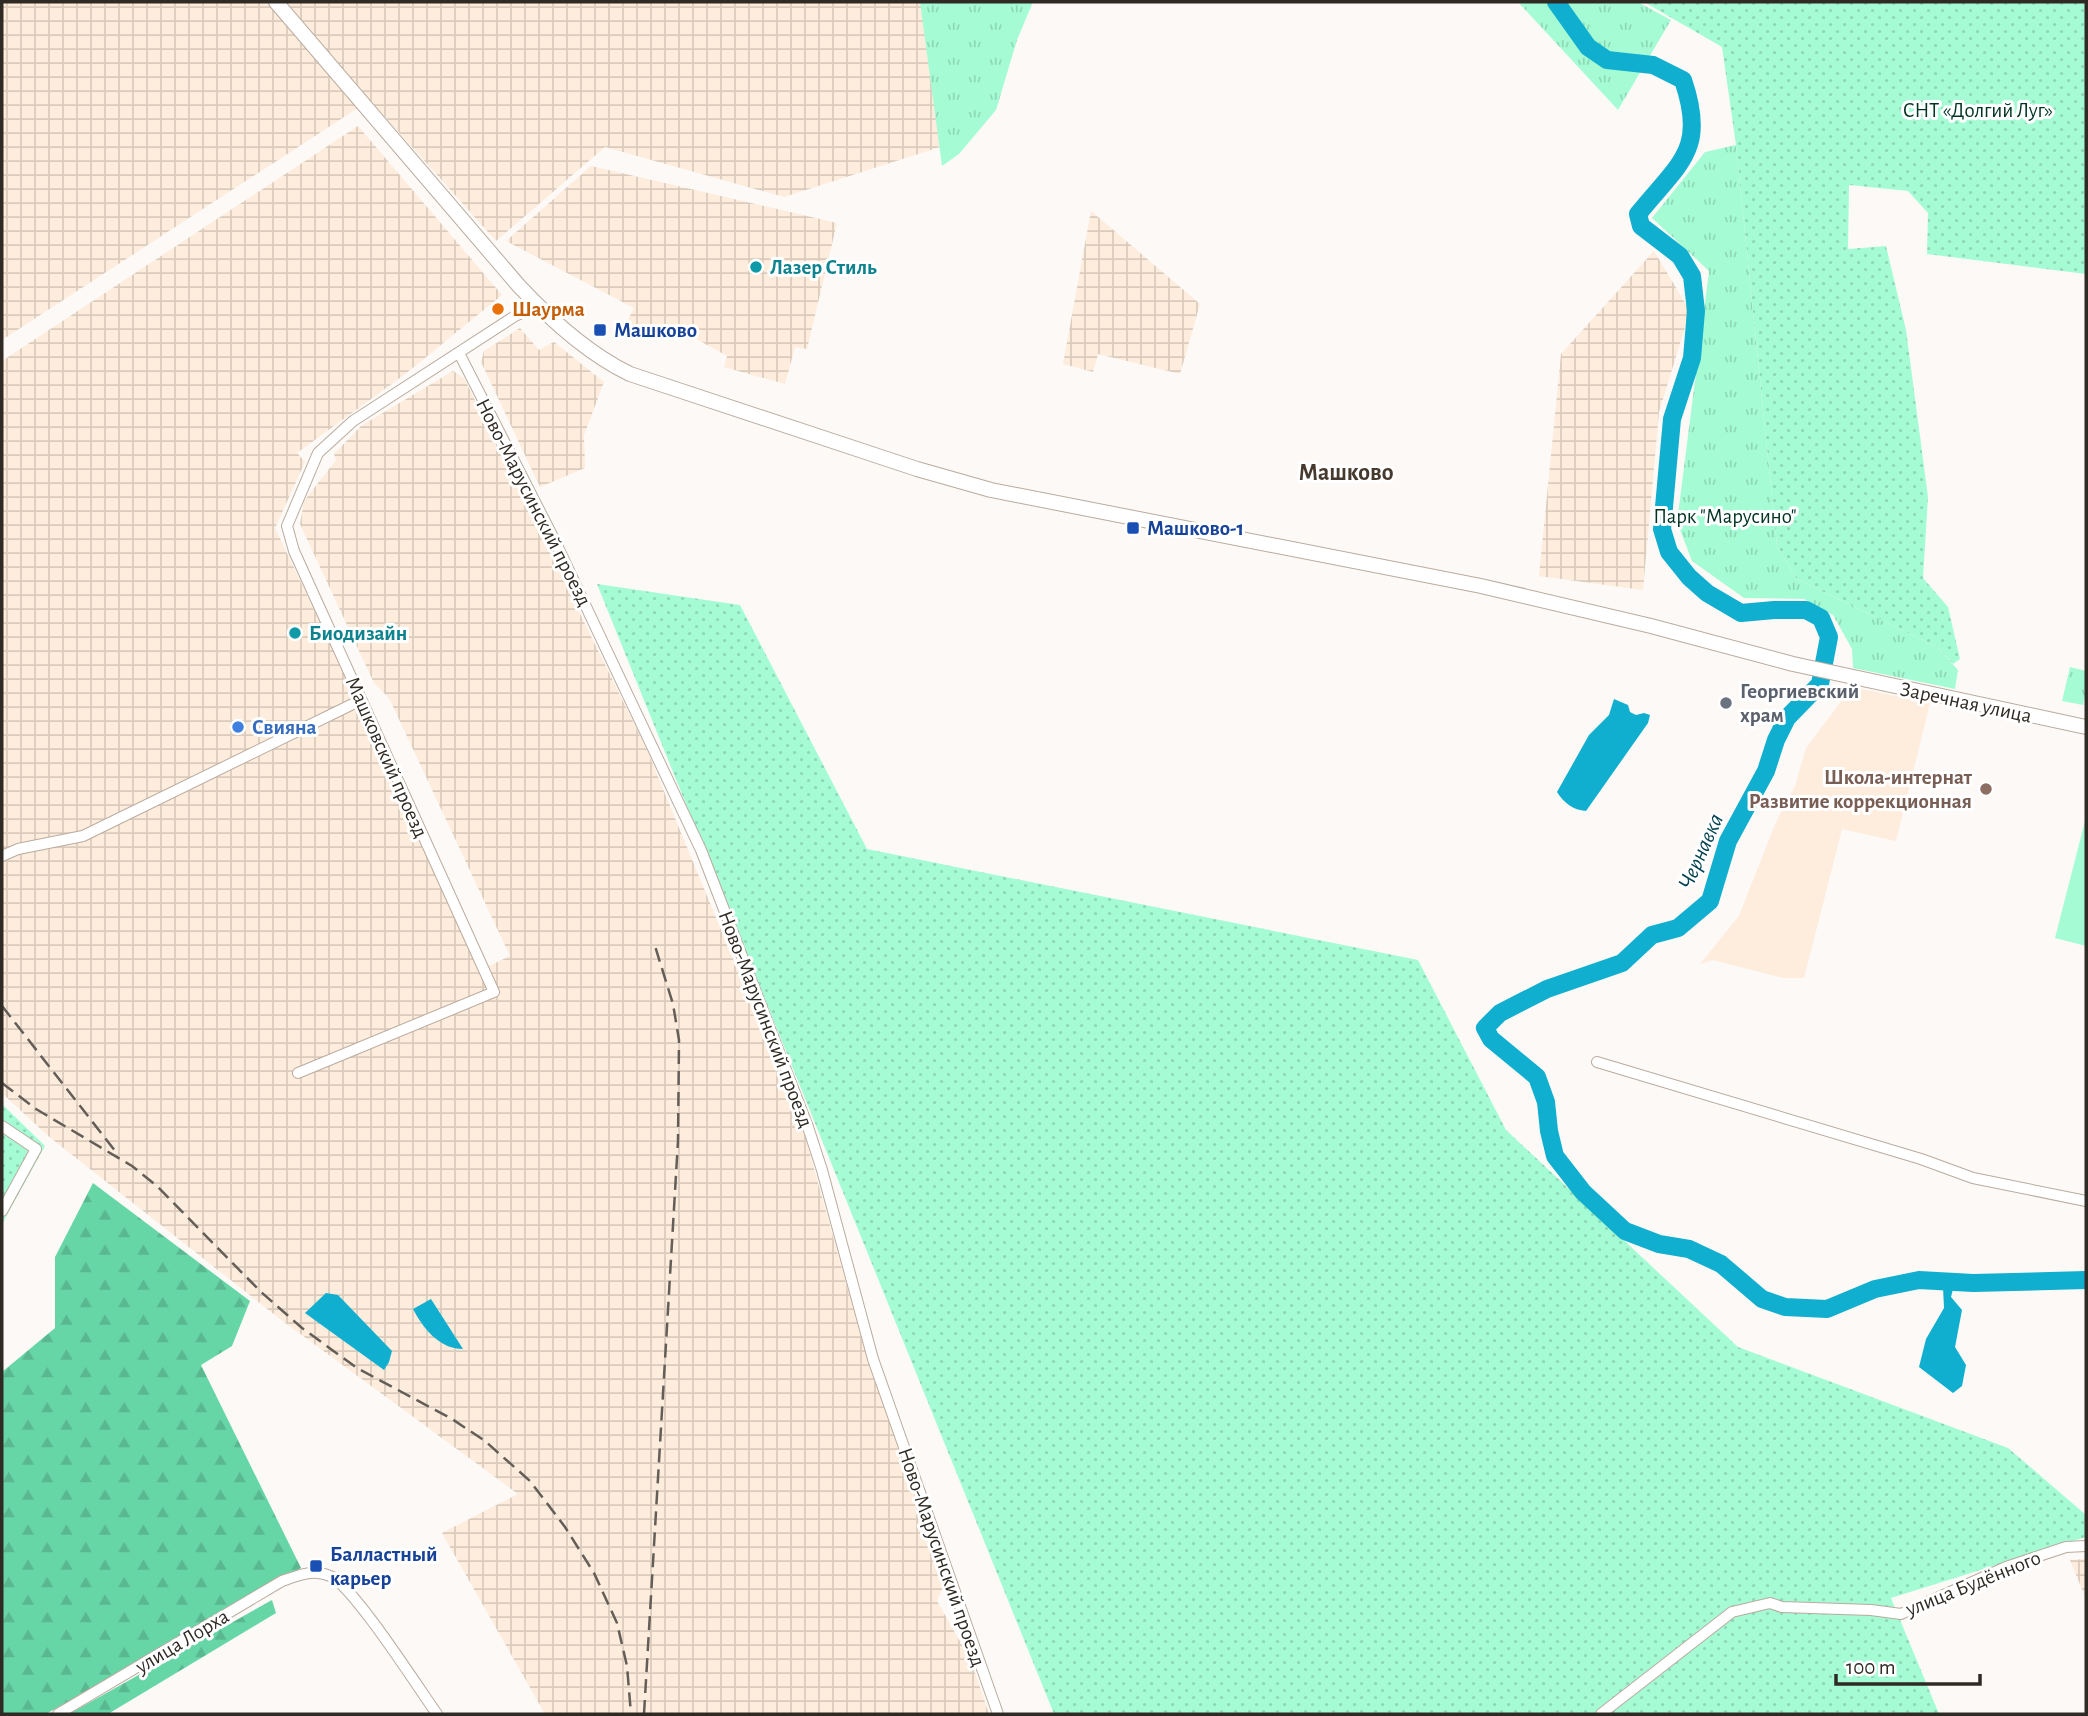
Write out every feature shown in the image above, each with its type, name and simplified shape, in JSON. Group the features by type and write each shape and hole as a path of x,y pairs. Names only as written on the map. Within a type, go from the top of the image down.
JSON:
{"street":[{"name":"Заречная улица","path":"276,2 537,306 601,357 630,374 953,480 1034,499 1507,592 1651,626 1793,664 2086,727"},
{"name":"Машковский проезд","path":"298,1073 494,992 294,551 287,526 318,453 353,421 515,316 537,306"},
{"name":"Ново-Марусинский проезд","path":"459,353 555,541 701,850 808,1127 873,1359 998,1714"},
{"path":"2,856 18,849 83,836 361,700"},
{"path":"1597,1062 1921,1159 1973,1178 2086,1201"},
{"path":"2,1126 36,1149 2,1211"},
{"name":"улица Будённого","path":"1601,1714 1732,1612 1770,1603 1782,1607 1871,1610 1901,1614 2006,1567 2066,1547 2086,1546"},
{"name":"улица Лорха","path":"58,1714 282,1581 307,1572 331,1576 356,1600 437,1714"}],"shaded area":[{"path":"2,2 922,2 940,147 784,197 605,147 496,241 370,100 2,340"},
{"path":"358,126 502,295 404,375 297,453 305,462 275,528 485,968 510,956 389,698 374,683 300,524 304,501 336,460 334,454 361,426 453,371 464,378 647,750 803,1129 868,1362 946,1580 937,1601 971,1661 989,1714 545,1714 442,1533 518,1494 280,1319 47,1135 2,1093 2,361"},
{"path":"591,166 837,223 807,349 795,347 785,384 724,367 727,356 673,326 663,340 626,324 634,308 506,241"},
{"path":"1091,211 1200,304 1180,374 1098,354 1093,372 1063,364"},
{"path":"1654,251 1690,311 1659,412 1643,590 1539,576 1561,354"},
{"path":"520,328 539,350 554,342 604,382 584,435 585,468 540,487 481,362 484,351"},
{"path":"1852,687 1930,703 1896,841 1842,829 1804,978 1783,978 1713,960 1700,964 1739,916 1776,822 1795,786 1806,748"},
{"path":"2086,1559 2086,1599 2070,1560"}],"green space":[{"path":"920,2 1033,2 1017,40 996,110 959,154 942,166"},
{"path":"1518,2 1638,2 1671,20 1618,110"},
{"name":"СНТ «Долгий Луг»","path":"1644,2 2086,2 2086,274 1927,254 1928,213 1908,191 1849,185 1848,249 1886,246 1906,330 1928,497 1923,578 1948,607 1960,659 1953,664 1937,647 1797,579 1777,546 1736,145 1722,47"},
{"name":"Парк \"Марусино\"","path":"1736,145 1777,546 1797,579 1937,647 1958,670 1955,689 1853,668 1852,649 1833,615 1804,599 1744,598 1692,561 1677,522 1709,271 1652,218 1705,152"},
{"path":"597,584 740,605 867,849 1418,960 1506,1130 1738,1347 2008,1448 2086,1515 2086,1537 1891,1598 1939,1714 1054,1714"},
{"path":"2070,667 2086,671 2083,705 2062,701"},
{"path":"2086,817 2086,946 2055,938"},
{"path":"2,1104 45,1146 2,1224"},
{"path":"93,1183 250,1301 232,1346 201,1365 301,1568 46,1714 2,1714 2,1372 55,1328 55,1257"},
{"path":"272,1600 276,1613 108,1714 69,1714"}],"water":[{"path":"1614,699 1628,705 1630,712 1636,715 1650,715 1648,723 1586,811 1577,809 1566,803 1557,792 1589,735 1609,715"},
{"path":"1943,1287 1953,1289 1951,1297 1962,1310 1955,1347 1966,1365 1962,1386 1953,1393 1919,1367 1926,1339 1944,1308"},
{"path":"326,1293 338,1295 392,1351 384,1370 305,1313"},
{"path":"431,1299 463,1349 439,1341 417,1316 413,1309"}],"waterway":[{"name":"Чернавка","path":"1556,2 1588,47 1607,60 1653,65 1683,80 1690,104 1692,123 1685,154 1638,214 1641,226 1680,256 1692,276 1696,311 1692,358 1672,419 1662,529 1669,552 1689,577 1707,593 1741,613 1806,610 1821,618 1829,637 1820,684 1787,718 1776,740 1766,771 1728,841 1710,901 1678,928 1652,935 1622,963 1547,989 1500,1013 1485,1028 1491,1039 1537,1077 1546,1102 1555,1156 1583,1192 1625,1231 1659,1244 1689,1249 1721,1264 1762,1299 1785,1307 1827,1309 1875,1289 1919,1280 1973,1283 2086,1280"}],"railway":[{"path":"644,1714 678,1141 679,1040 673,1004 655,946"},
{"path":"2,1006 116,1152"},
{"path":"2,1083 36,1109 132,1166 157,1186 261,1292 302,1328 357,1368 452,1419 485,1441 530,1481 565,1527 594,1573 617,1623 627,1666 631,1714"}],"place":[{"name":"Лазер Стиль","path":"756,267"},
{"name":"Шаурма","path":"498,309"},
{"name":"Машково","path":"600,330"},
{"name":"Машково-1","path":"1133,528"},
{"name":"Биодизайн","path":"295,633"},
{"name":"Георгиевский храм","path":"1726,703"},
{"name":"Свияна","path":"238,727"},
{"name":"Школа-интернат Развитие коррекционная","path":"1986,789"},
{"name":"Балластный карьер","path":"316,1566"}],"district":[{"name":"Машково","path":"1346,472"}]}
